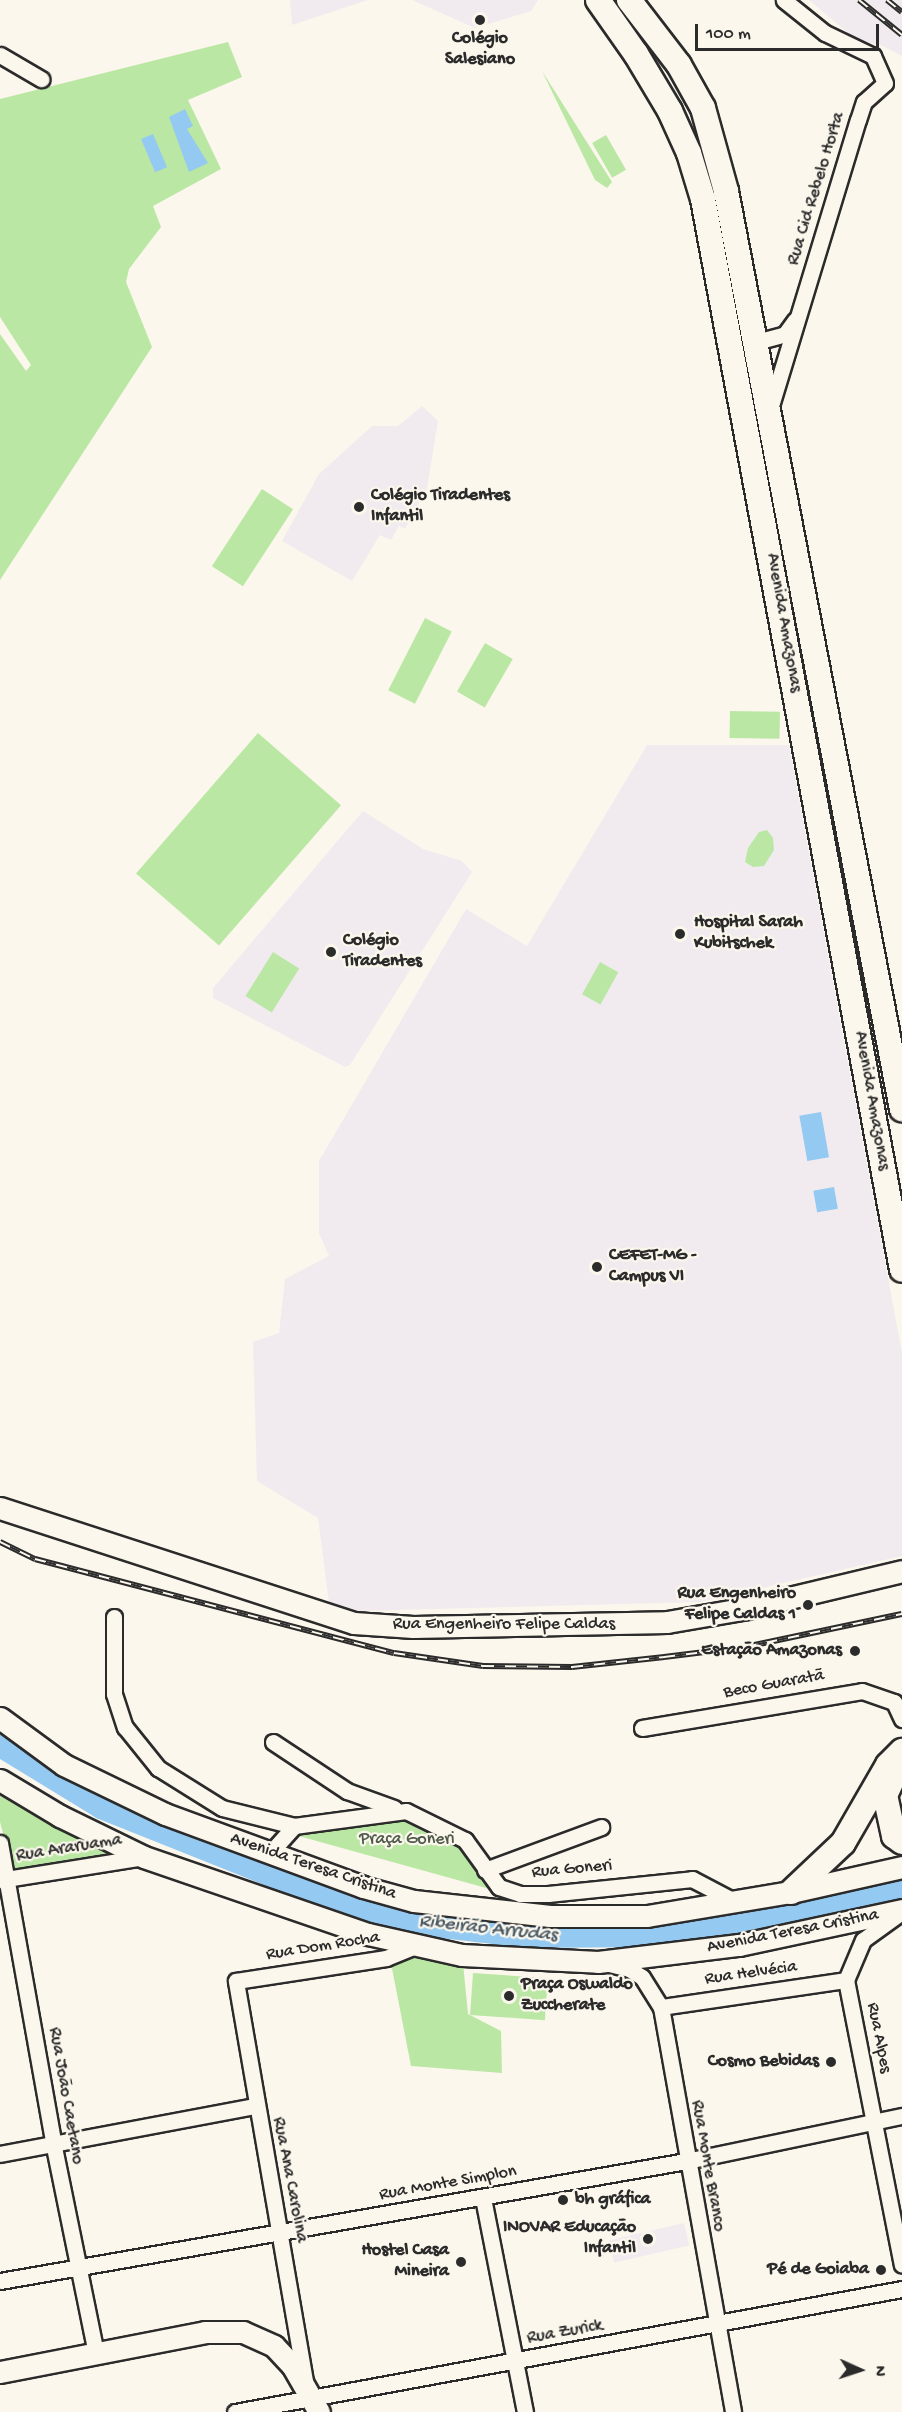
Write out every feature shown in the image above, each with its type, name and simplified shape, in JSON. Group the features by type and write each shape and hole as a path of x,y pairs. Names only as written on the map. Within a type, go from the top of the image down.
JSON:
{"main road":[{"name":"Avenida Amazonas","path":"598,0 636,54 670,111 689,153 703,199 902,1270"},
{"name":"Avenida Amazonas","path":"629,0 679,64 703,108 726,191 902,1109"},
{"name":"Rua Engenheiro Felipe Caldas","path":"0,1508 354,1623 413,1627 667,1622 747,1608 902,1571"},
{"name":"Avenida Teresa Cristina","path":"0,1718 64,1765 165,1814 363,1887 414,1901 469,1908 596,1917 647,1916 790,1892 902,1867"},
{"path":"790,1892 843,1843 888,1765 902,1751"},
{"path":"902,1765 885,1795 894,1836 902,1842"},
{"name":"Avenida Teresa Cristina","path":"0,1780 60,1816 144,1857 282,1907 415,1946 462,1954 598,1962 739,1945 902,1911"},
{"path":"0,2372 205,2332 243,2332 274,2346 312,2398"}],"street":[{"name":"Rua Cid Rebelo Horta","path":"769,411 864,102 885,83 873,56 825,33 784,0"},
{"path":"0,55 41,79"},
{"name":"Rua Cid Rebelo Horta","path":"756,342 785,334 799,316"},
{"path":"745,416 769,411"},
{"path":"114,1617 114,1694 125,1727 158,1768 222,1808 294,1826 406,1811"},
{"name":"Beco Guaratã","path":"642,1728 862,1691 894,1702 902,1719"},
{"name":"Rua Goneri","path":"273,1742 347,1791 406,1811 465,1840 484,1870 500,1887 520,1894 549,1894 692,1879 736,1902"},
{"path":"270,1853 294,1826"},
{"path":"484,1870 601,1827"},
{"name":"Rua João Caetano","path":"0,1843 4,1879 53,2142 96,2354"},
{"name":"Rua Araruama","path":"4,1879 144,1857"},
{"path":"846,1980 863,1940 902,1911"},
{"name":"Rua Dom Rocha","path":"236,1980 386,1958 415,1946"},
{"name":"Rua Monte Branco","path":"598,1962 629,1969 642,1977 661,2007 686,2161 733,2412"},
{"name":"Rua Ana Carolina","path":"236,1980 255,2106 312,2398"},
{"name":"Rua Helvécia","path":"661,2007 846,1980"},
{"name":"Rua Alpes","path":"846,1980 902,2265"},
{"path":"0,2154 53,2142 255,2106"},
{"name":"Rua Monte Simplon","path":"0,2281 686,2161 902,2116"},
{"path":"483,2198 525,2412"},
{"name":"Rua Zurick","path":"235,2412 902,2289"}],"shaded area":[{"path":"290,0 368,0 292,25"},
{"name":"Colégio Salesiano","path":"412,0 538,0 531,11 475,28"},
{"path":"809,0 902,0 902,56 883,46 855,39"},
{"name":"Colégio Tiradentes Infantil","path":"422,406 438,421 427,488 405,529 399,526 391,540 380,535 352,581 282,541 319,474 372,426 398,426"},
{"name":"CEFET-MG - Campus VI","path":"647,745 789,745 902,1353 902,1556 700,1602 359,1611 329,1603 318,1518 257,1481 253,1342 279,1333 285,1279 329,1256 319,1233 319,1161 466,909 527,946"},
{"name":"Colégio Tiradentes","path":"363,811 423,849 462,861 472,872 350,1065 345,1067 213,998 213,988"},
{"name":"INOVAR Educação Infantil","path":"684,2223 689,2245 614,2263 609,2240"}],"green space":[{"path":"228,42 242,77 188,100 221,169 153,206 161,227 129,269 126,282 152,347 0,580 0,334 26,371 31,365 0,317 0,99"},
{"path":"542,71 612,182 607,188 595,180"},
{"path":"606,135 626,170 612,178 592,143"},
{"path":"262,489 293,509 243,586 212,566"},
{"path":"425,618 452,632 415,704 388,690"},
{"path":"485,643 513,659 485,707 457,691"},
{"path":"730,711 780,712 780,739 730,738"},
{"path":"258,733 341,805 219,946 136,873"},
{"path":"767,830 773,838 774,850 764,866 753,867 745,862 748,848 759,832"},
{"path":"273,952 299,968 272,1013 245,996"},
{"path":"600,962 618,972 600,1005 582,994"},
{"path":"0,1788 123,1853 13,1870 0,1822"},
{"name":"Praça Goneri","path":"406,1811 465,1840 497,1891 295,1835"},
{"name":"Praça Oswaldo Zuccherate","path":"413,1949 463,1963 468,2014 501,2031 502,2073 411,2066 390,1958"},
{"name":"Praça Oswaldo Zuccherate","path":"473,1973 548,1978 545,2020 470,2015"}],"water":[{"path":"185,109 193,126 187,129 208,163 189,172 169,117"},
{"path":"153,134 167,167 155,172 141,139"},
{"path":"821,1112 829,1157 807,1161 799,1116"},
{"path":"834,1187 838,1209 817,1212 813,1191"}],"waterway":[{"name":"Ribeirão Arrudas","path":"0,1746 101,1808 336,1902 424,1925 528,1937 653,1936 729,1926 902,1890"}],"railway":[{"path":"859,0 902,35"},
{"path":"887,0 902,12"},
{"path":"0,1542 35,1559 394,1653 483,1666 572,1667 745,1647 902,1614"}],"place":[{"name":"Colégio Salesiano","path":"480,20"},
{"name":"Colégio Tiradentes Infantil","path":"359,507"},
{"name":"Hospital Sarah Kubitschek","path":"680,934"},
{"name":"Colégio Tiradentes","path":"331,952"},
{"name":"CEFET-MG - Campus VI","path":"597,1267"},
{"name":"Rua Engenheiro Felipe Caldas 1","path":"808,1605"},
{"name":"Estação Amazonas","path":"855,1651"},
{"name":"Praça Oswaldo Zuccherate","path":"509,1996"},
{"name":"Cosmo Bebidas","path":"831,2062"},
{"name":"bh gráfica","path":"563,2200"},
{"name":"INOVAR Educação Infantil","path":"648,2239"},
{"name":"Hostel Casa Mineira","path":"461,2262"},
{"name":"Pé de Goiaba","path":"881,2270"}]}
